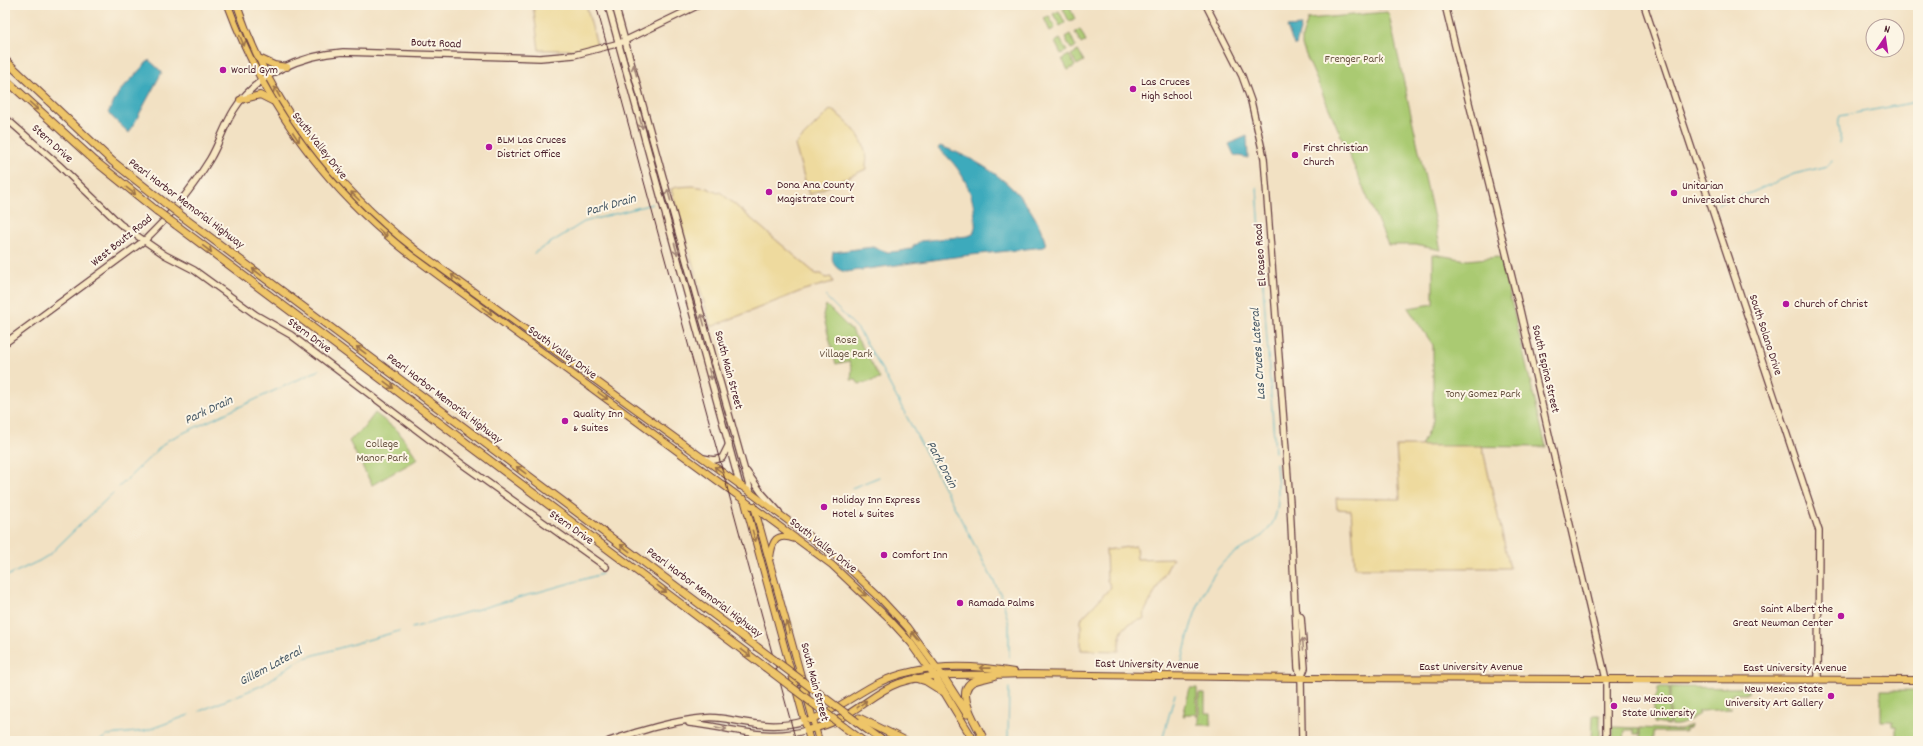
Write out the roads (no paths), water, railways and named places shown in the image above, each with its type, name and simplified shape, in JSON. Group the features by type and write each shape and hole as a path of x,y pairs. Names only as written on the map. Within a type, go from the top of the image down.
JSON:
{"highway":[{"name":"Pearl Harbor Memorial Highway","path":"5,60 103,153 164,203 820,694 858,720 883,741"},
{"name":"Pearl Harbor Memorial Highway","path":"5,80 111,175 157,211 863,741"},
{"path":"934,675 974,741"},
{"path":"942,675 983,739"},
{"path":"983,739 965,700 965,695 968,687 973,682 994,676"},
{"path":"916,678 926,681 946,694"},
{"path":"960,718 969,741"},
{"path":"858,720 906,741"}],"main road":[{"name":"South Valley Drive","path":"228,5 240,37 261,80 299,142 326,176 387,237 744,498 832,565 874,603 911,643 934,675"},
{"name":"South Valley Drive","path":"237,5 258,56 288,112 318,154 346,186 392,231 838,558 879,597 917,638 942,675"},
{"path":"258,56 265,62 287,67"},
{"path":"240,100 260,95 274,103"},
{"name":"South Main Street","path":"740,486 810,741"},
{"name":"South Main Street","path":"751,493 819,741"},
{"path":"770,562 772,544 778,538 788,537 804,543"},
{"name":"East University Avenue","path":"804,721 831,712 872,686 890,677 912,670 928,668 991,668 1024,674"},
{"name":"East University Avenue","path":"807,730 841,718 873,695 890,687 916,678 934,675 994,676 1024,674 1302,678 1918,680"}],"street":[{"name":"South Main Street","path":"608,5 620,44 740,486"},
{"name":"South Main Street","path":"615,5 626,40 751,493"},
{"name":"Boutz Road","path":"268,76 307,58 332,53 540,58 574,55 620,44 699,5"},
{"name":"El Paseo Road","path":"1206,5 1242,76 1252,101 1264,158 1296,612 1294,618 1298,668 1302,678 1302,741"},
{"name":"South Espina Street","path":"1445,5 1522,320 1606,679 1606,741"},
{"name":"South Solano Drive","path":"1644,5 1819,531 1818,679"},
{"name":"West Boutz Road","path":"5,343 145,240 169,215 197,180 240,100 261,80 268,76"},
{"name":"Stern Drive","path":"5,120 9,121 59,165 120,224 165,255 194,270 256,315 291,335 456,459 606,567"},
{"path":"702,458 720,459 725,455 729,444"},
{"path":"743,466 761,492 786,520"},
{"path":"609,741 665,724 704,718 723,718 766,725 792,724 804,721"},
{"path":"683,722 752,734 782,735 807,730"}],"water":[{"path":"1301,26 1296,45 1294,45 1287,27"},
{"path":"149,60 162,72 129,133 108,113 119,92"},
{"path":"1247,136 1248,158 1234,155 1229,144"},
{"path":"940,146 975,161 1006,182 1031,210 1040,227 1046,245 1044,247 962,256 846,272 839,270 833,263 833,252 873,247 888,252 901,251 910,249 920,241 968,236 973,234 975,219 970,191 952,161 938,148"}],"waterway":[{"path":"1839,143 1840,116 1911,103 1918,98"},
{"path":"1718,204 1753,192 1794,174 1828,166 1832,160"},
{"name":"Las Cruces Lateral","path":"1257,188 1261,245"},
{"name":"Park Drain","path":"534,253 584,222 652,204"},
{"name":"Las Cruces Lateral","path":"1261,255 1275,452"},
{"name":"Park Drain","path":"825,296 858,329 881,368 1002,597 1009,625 1009,657"},
{"name":"Park Drain","path":"119,487 168,440 319,370"},
{"name":"Las Cruces Lateral","path":"1181,667 1195,614 1213,576 1228,558 1263,535 1275,518 1278,497 1276,463"},
{"path":"852,488 879,477"},
{"name":"Park Drain","path":"5,577 49,555 113,493"},
{"name":"Gillem Lateral","path":"412,628 602,574"},
{"name":"Gillem Lateral","path":"200,711 263,685 291,665 304,658 399,631"},
{"name":"Park Drain","path":"1008,741 1009,688"},
{"name":"Las Cruces Lateral","path":"1162,741 1175,694"},
{"name":"Gillem Lateral","path":"99,741 109,735 145,731 189,715"}],"railway":[{"path":"596,5 796,741"}],"place":[{"name":"World Gym","path":"223,70"},
{"name":"Las Cruces High School","path":"1133,89"},
{"name":"BLM Las Cruces District Office","path":"489,147"},
{"name":"First Christian Church","path":"1295,155"},
{"name":"Dona Ana County Magistrate Court","path":"769,192"},
{"name":"Unitarian Universalist Church","path":"1674,193"},
{"name":"Church of Christ","path":"1786,304"},
{"name":"Quality Inn & Suites","path":"565,421"},
{"name":"Holiday Inn Express Hotel & Suites","path":"824,507"},
{"name":"Comfort Inn","path":"884,555"},
{"name":"Ramada Palms","path":"960,603"},
{"name":"Saint Albert the Great Newman Center","path":"1841,616"},
{"name":"New Mexico State University Art Gallery","path":"1831,696"},
{"name":"New Mexico State University","path":"1614,706"}],"park label":[{"name":"Frenger Park","path":"1354,59"},
{"name":"Rose Village Park","path":"846,347"},
{"name":"Tony Gomez Park","path":"1483,394"},
{"name":"College Manor Park","path":"382,451"}]}
